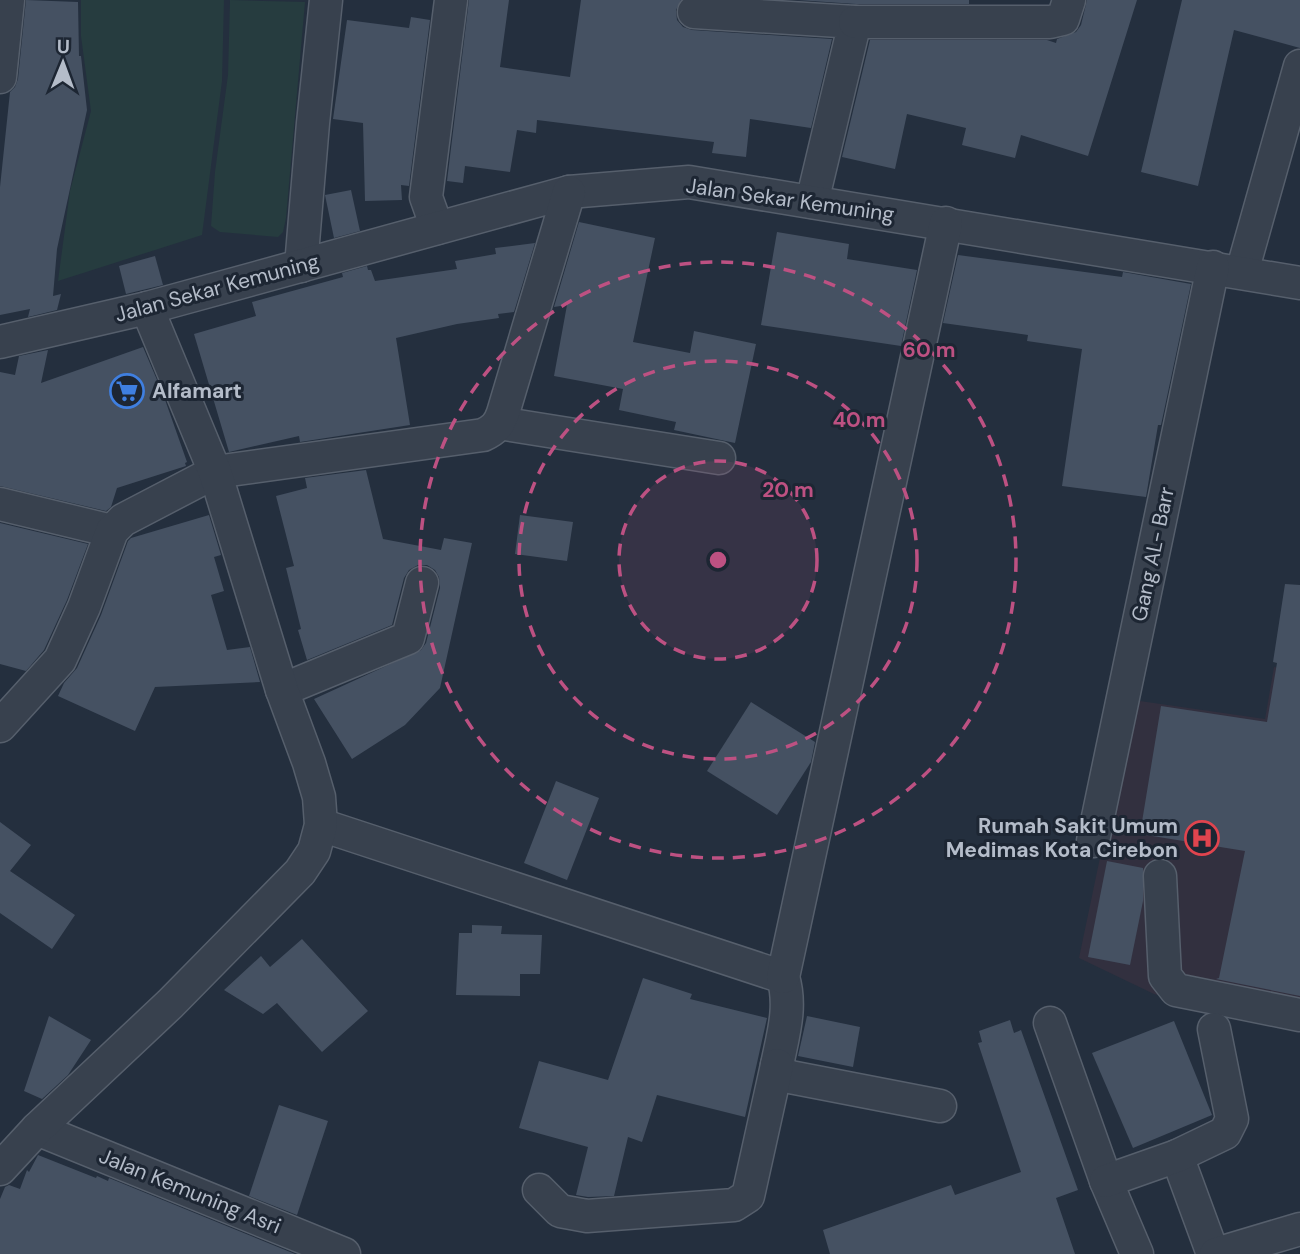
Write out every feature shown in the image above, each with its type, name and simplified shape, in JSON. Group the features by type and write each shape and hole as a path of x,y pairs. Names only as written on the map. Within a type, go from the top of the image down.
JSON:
{"street":[{"path":"0,77 8,0"},
{"path":"301,265 326,0"},
{"path":"437,228 426,197 451,0"},
{"path":"694,12 855,22 1049,22 1063,19 1069,0"},
{"path":"812,202 855,22"},
{"name":"Gang AL- Barr","path":"1093,841 1227,269 1300,65"},
{"name":"Jalan Sekar Kemuning","path":"0,342 147,308 569,192 689,182 1300,283"},
{"path":"0,726 60,660 84,607 112,531 123,520 215,472 483,435 499,423 569,192"},
{"path":"539,1190 560,1210 587,1216 734,1205 748,1196 787,1013 788,993 783,977 946,223"},
{"path":"0,1169 37,1129 170,1003 300,872 314,851 321,825 318,797 309,763 282,690 215,472 147,308"},
{"path":"499,423 719,458"},
{"path":"0,504 112,531"},
{"path":"282,690 408,638 422,583"},
{"path":"321,825 783,977"},
{"path":"1160,876 1165,976 1176,990 1300,1015"},
{"path":"1050,1023 1106,1181 1137,1254"},
{"path":"1106,1181 1177,1156 1225,1133 1232,1119 1214,1029"},
{"path":"777,1065 781,1072 790,1077 940,1106"},
{"name":"Jalan Kemuning Asri","path":"37,1129 344,1254"},
{"path":"1177,1156 1214,1254 1300,1229"}],"shaded area":[{"name":"Rumah Sakit Umum Medimas Kota Cirebon","path":"1274,667 1300,671 1300,1032 1154,994 1079,958 1133,700 1265,719"}],"green space":[{"path":"81,0 224,0 222,81 202,235 58,281 70,191 91,111 81,36"},
{"path":"230,0 305,2 286,218 283,232 278,237 220,232 211,226 228,75"}],"building":[{"path":"26,0 78,2 79,56 87,110 57,249 53,296 61,294 57,310 28,317 30,309 0,315 0,187 10,92 18,79"},
{"path":"469,0 509,0 500,67 570,77 581,0 681,0 676,10 677,20 683,27 692,30 832,39 811,128 750,119 746,157 712,153 714,142 537,120 536,133 517,130 510,172 465,166 463,183 447,181"},
{"path":"797,0 969,0 969,4 856,4"},
{"path":"1087,0 1137,0 1088,156 1021,135 1015,158 962,145 966,128 907,114 895,169 842,157 870,40 1047,40 1056,43 1057,39 1076,32 1081,25"},
{"path":"1182,0 1300,0 1300,48 1234,30 1198,186 1141,172"},
{"path":"411,17 430,20 409,186 401,185 402,200 365,201 363,123 333,119 347,20 409,28"},
{"path":"351,190 360,231 334,238 325,195"},
{"path":"579,222 655,238 633,342 690,353 694,331 756,344 735,443 674,430 676,422 619,410 623,389 554,376 567,305 554,307"},
{"path":"777,232 849,244 847,259 917,270 901,346 761,325"},
{"path":"535,243 514,312 498,314 499,318 457,324 396,338 410,425 300,442 299,436 229,452 194,334 256,316 252,302 343,277 342,273 367,266 375,281 457,269 455,261 496,254 495,248"},
{"path":"958,255 1122,277 1123,272 1191,284 1161,425 1158,425 1146,497 1062,486 1082,349 1027,341 1028,335 943,323"},
{"path":"155,256 163,285 126,294 119,266"},
{"path":"143,347 163,394 187,462 186,466 117,488 111,507 106,511 0,486 0,372 15,375 19,356 48,350 41,383"},
{"path":"366,470 383,539 441,550 444,538 472,543 440,688 405,725 352,759 314,699 421,650 426,643 440,588 439,577 435,570 427,565 418,565 409,570 404,578 392,625 307,660 286,568 294,566 276,496 307,488 305,478"},
{"path":"209,515 221,555 214,557 224,591 211,595 227,650 250,647 260,682 155,687 135,731 58,696 64,683 77,668 101,615 128,541"},
{"path":"520,515 573,522 567,561 515,554"},
{"path":"0,523 88,544 44,650 26,671 0,664"},
{"path":"1285,584 1300,585 1300,996 1216,979 1219,978 1245,851 1140,834 1161,706 1267,722 1277,663 1273,662"},
{"path":"751,702 815,742 811,762 777,815 707,771"},
{"path":"556,781 599,798 567,880 524,863"},
{"path":"0,822 31,845 10,871 75,915 52,949 0,913"},
{"path":"1107,861 1143,868 1143,901 1130,965 1088,957"},
{"path":"472,925 502,926 501,934 542,935 540,974 520,974 520,996 456,995 459,933 472,933"},
{"path":"302,939 368,1011 322,1052 277,1003 263,1014 224,990 261,956 270,967"},
{"path":"643,978 692,994 690,999 767,1018 745,1117 657,1095 642,1142 628,1137 614,1196 576,1195 588,1147 519,1128 539,1061 608,1080"},
{"path":"49,1016 91,1040 68,1075 42,1099 24,1091"},
{"path":"807,1016 860,1027 853,1067 798,1056"},
{"path":"1010,1020 1014,1033 1021,1030 1078,1190 1056,1198 1075,1254 830,1254 823,1230 951,1185 955,1195 1021,1172 978,1043 982,1042 979,1031"},
{"path":"1174,1021 1212,1115 1133,1148 1092,1053"},
{"path":"279,1105 328,1121 297,1215 249,1196"},
{"path":"38,1155 96,1178 97,1176 108,1181 109,1178 295,1254 0,1254 0,1199 5,1187 9,1185 20,1189 27,1170 29,1172"}],"place":[{"name":"Alfamart","path":"127,391"},
{"name":"Rumah Sakit Umum Medimas Kota Cirebon","path":"1202,838"}]}
